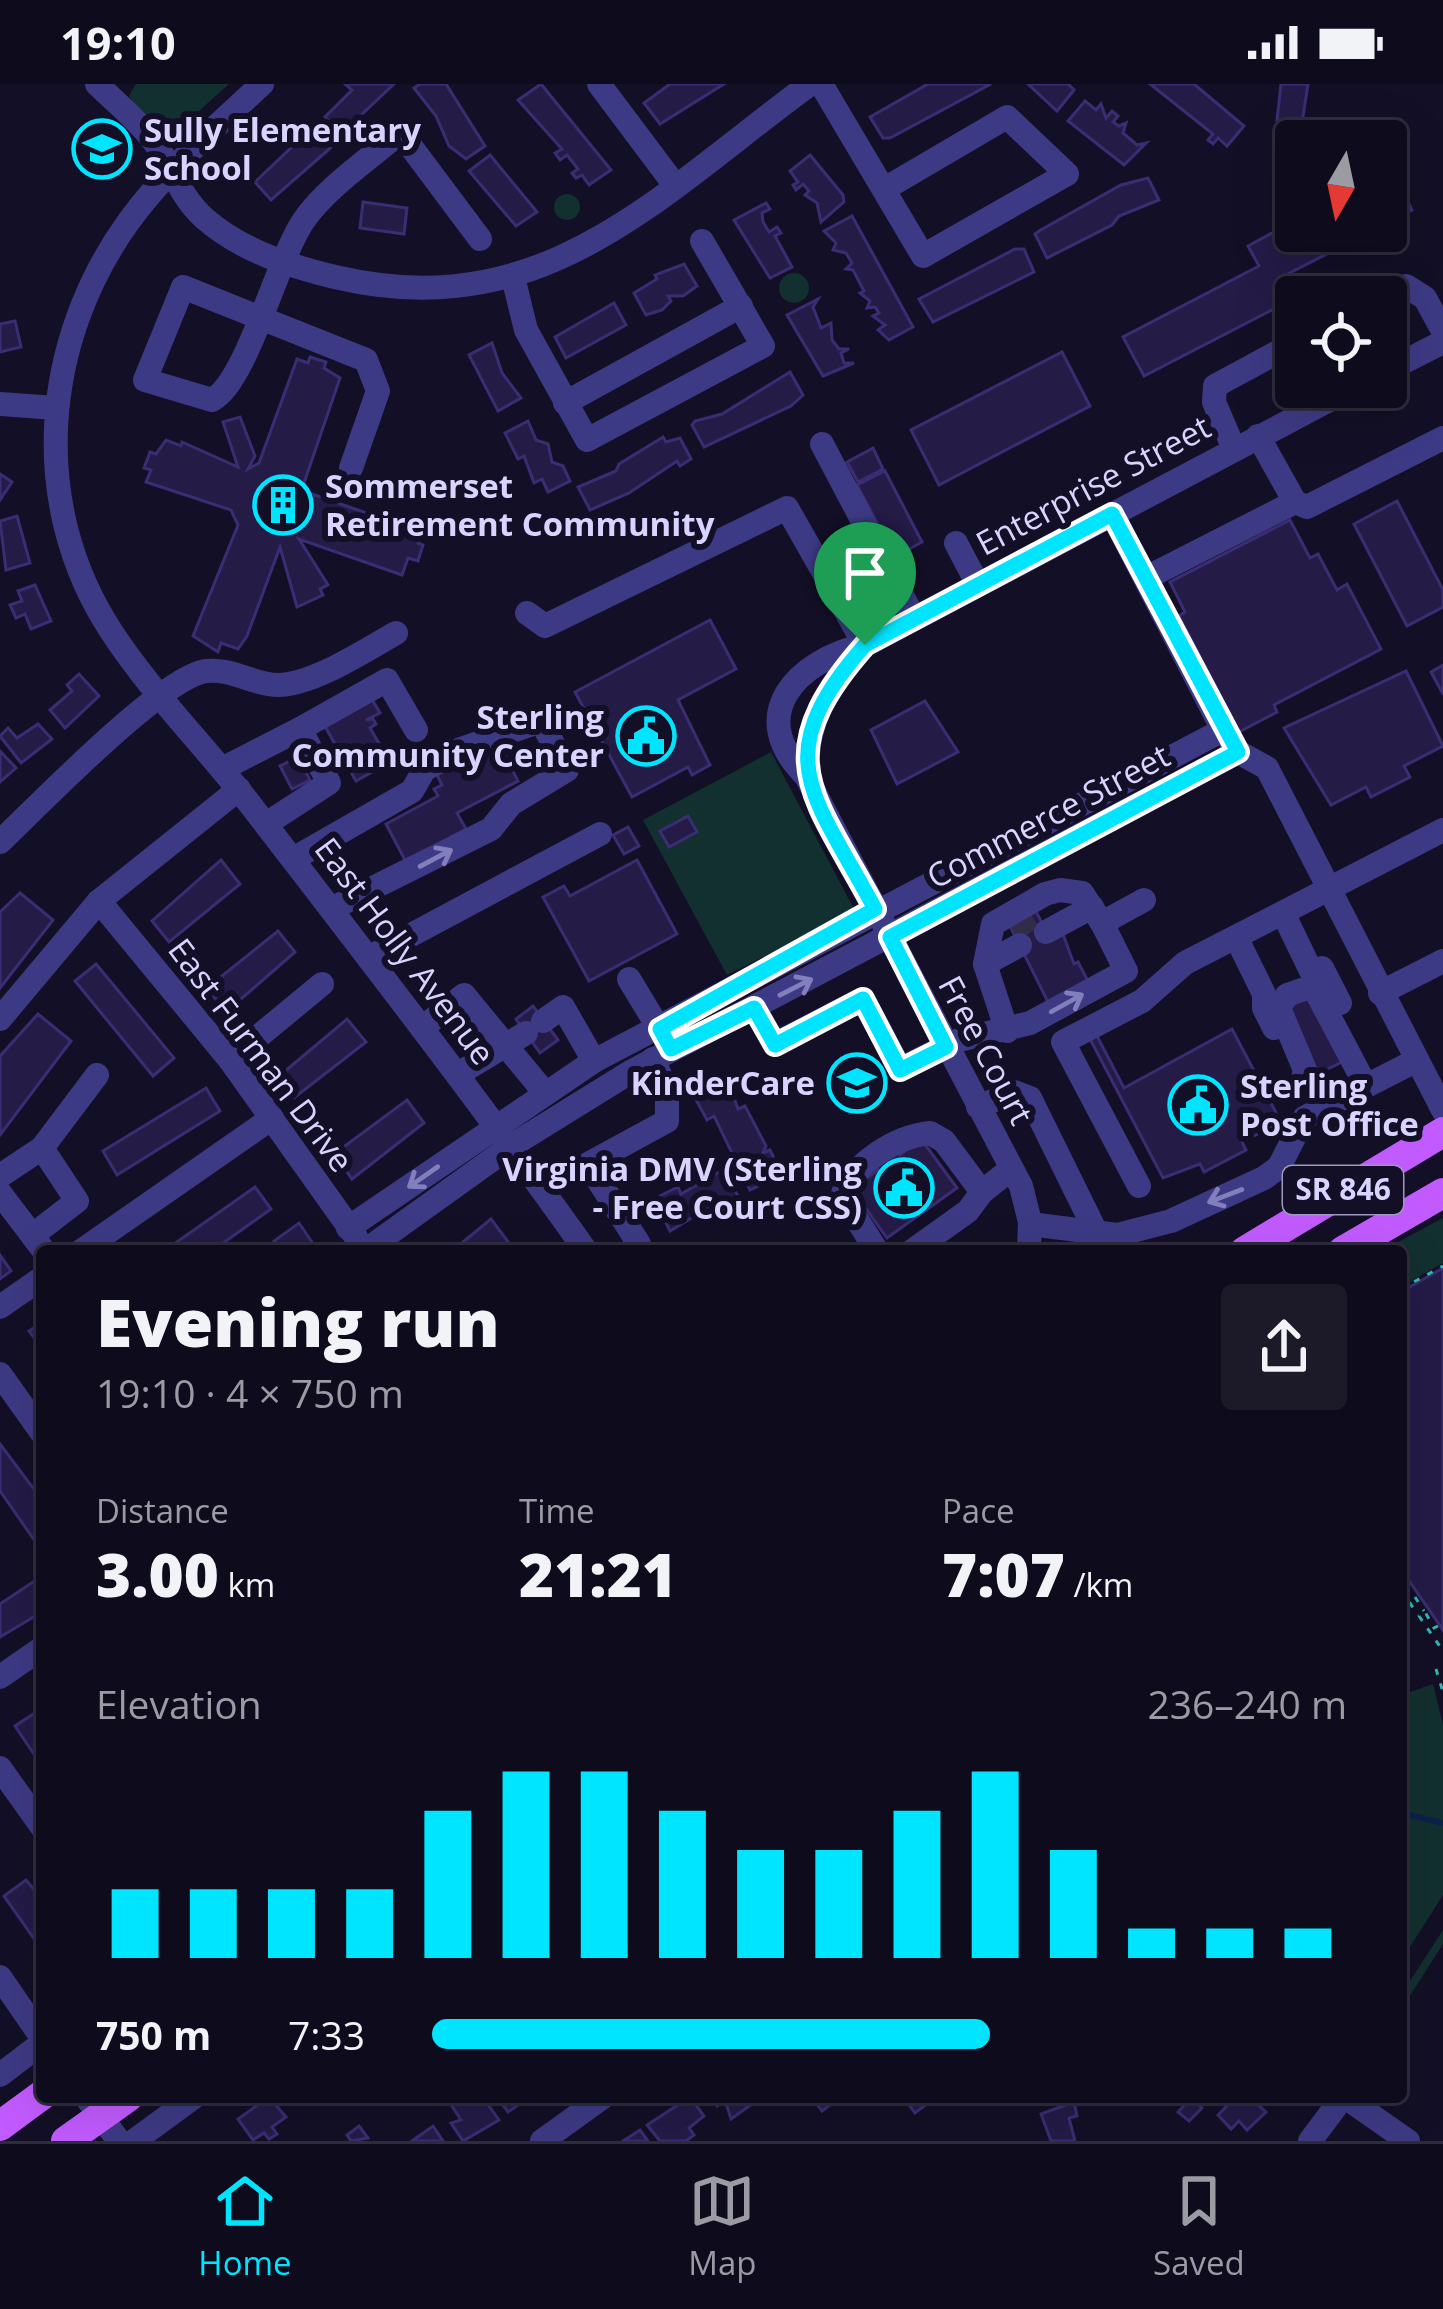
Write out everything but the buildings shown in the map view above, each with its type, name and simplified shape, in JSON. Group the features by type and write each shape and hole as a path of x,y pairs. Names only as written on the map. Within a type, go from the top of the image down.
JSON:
{"main road":[{"name":"SR 846","path":"1255,1245 1443,1132"},
{"name":"SR 846","path":"1353,1245 1443,1193"},
{"path":"0,2126 36,2100"},
{"path":"66,2141 101,2118"}],"street":[{"name":"East Holly Avenue","path":"262,84 132,217 97,273 72,332 56,408 59,494 77,561 110,628 161,698 370,957 582,1245"},
{"path":"108,88 156,144 169,176 205,219 284,263 406,291 467,288 574,254 810,84"},
{"path":"821,84 923,256 1067,174 1006,117 886,188"},
{"path":"602,85 674,184"},
{"path":"351,468 378,391 373,368 260,316 183,287 145,380 212,400 226,393 260,316 304,219 400,132 480,239"},
{"path":"513,277 526,330 587,440 763,346 703,242"},
{"path":"1407,286 1416,291 1443,331"},
{"path":"565,403 741,306"},
{"path":"1407,360 1443,342"},
{"path":"1234,449 1214,402 1215,386 1275,353"},
{"path":"0,404 56,408"},
{"name":"Enterprise Street","path":"875,909 806,776 782,744 778,728 784,698 809,666 831,652 865,645 1313,408"},
{"path":"1258,436 1295,502 1307,507 1443,438"},
{"path":"822,444 914,618"},
{"path":"1146,578 1295,502"},
{"path":"527,613 545,626 787,508 865,645"},
{"path":"1112,514 1222,730 1238,752 1268,768 1443,1110"},
{"path":"956,543 977,583"},
{"path":"0,842 161,698 202,671 239,672 278,685 338,667 396,633"},
{"path":"222,769 387,680 416,730"},
{"path":"293,860 412,791 424,770 458,750 541,721 567,770 511,804 491,829 331,909"},
{"path":"266,824 329,783 300,729"},
{"name":"Commerce Street","path":"504,1136 662,1046 875,909 1222,730"},
{"name":"Commerce Street","path":"504,1136 545,1094 594,1061 662,1046 754,1008 1238,752"},
{"path":"0,1019 99,901 239,789"},
{"path":"1139,1186 1064,1042 1142,1001 1185,964 1443,830"},
{"path":"370,957 600,834"},
{"path":"754,1008 775,1045 863,999 900,1070 946,1047 1007,1031 1126,971 1091,906 1045,894 999,919 986,953 1007,1031"},
{"path":"1042,923 1091,906 1144,900"},
{"name":"East Furman Drive","path":"99,901 230,1060 362,1245"},
{"name":"Free Court","path":"875,909 1024,1194 1034,1241 1142,1232 1264,1178 1279,1167 1311,1114"},
{"path":"1283,914 1311,971"},
{"path":"986,953 1016,937"},
{"path":"1235,938 1264,994 1264,1007 1303,1078 1311,1114 1415,1061"},
{"path":"1380,993 1443,961"},
{"path":"1264,994 1322,968 1373,1083"},
{"path":"629,979 662,1046 667,1121 588,1164 638,1245"},
{"path":"230,1060 322,985"},
{"path":"1303,1078 1305,1070 1279,1008 1287,995 1313,986 1373,1083"},
{"path":"422,1028 464,995 526,1033 545,1094"},
{"path":"458,1074 562,1007 594,1061"},
{"path":"0,1176 42,1148 97,1075"},
{"path":"978,1107 1014,1092 1030,1098 1097,1234"},
{"path":"90,1245 272,1118"},
{"path":"873,1245 842,1196 847,1180 897,1142 930,1133 944,1141 982,1192"},
{"path":"349,1228 504,1136"},
{"path":"373,1245 504,1136"},
{"path":"0,1192 39,1243 77,1201 42,1148"},
{"path":"940,1242 982,1192 1011,1169"},
{"path":"0,1307 36,1281"},
{"path":"0,1374 36,1425"},
{"path":"0,1677 36,1652"},
{"path":"0,1768 36,1819"},
{"path":"0,1977 36,2032"},
{"path":"0,2075 36,2046"},
{"path":"134,2141 186,2103"},
{"path":"542,2141 595,2103"},
{"path":"1310,2141 1339,2103"},
{"path":"1353,2103 1408,2141"}],"path":[{"path":"1407,1286 1443,1265"},
{"path":"1407,1597 1434,1628 1438,1625"},
{"path":"1414,1598 1443,1651"},
{"path":"1436,1669 1443,1692"}],"green space":[{"path":"136,84 229,84 171,136 153,125 133,102 129,96"},
{"path":"567,194 580,207 567,220 554,207"},
{"path":"794,273 805,277 809,288 805,299 794,303 783,299 779,288 783,277"},
{"path":"771,752 855,911 727,975 643,820"},
{"path":"1443,1218 1443,1263 1407,1284 1407,1245 1392,1245"},
{"path":"1433,1684 1443,1724 1443,1895 1407,1952 1407,1693"},
{"path":"1443,1930 1443,1944 1407,2001 1407,1986"}],"waterway":[{"path":"1407,1814 1443,1823"}],"tunnel":[{"path":"1012,929 1038,915"}],"place":[{"name":"Sully Elementary School","path":"102,149"},
{"name":"Sommerset Retirement Community","path":"283,505"},
{"name":"Sterling Community Center","path":"646,736"},
{"name":"KinderCare","path":"857,1083"},
{"name":"Sterling Post Office","path":"1198,1105"},
{"name":"Virginia DMV (Sterling - Free Court CSS)","path":"904,1188"}],"route":[{"path":"1112,514 1222,730 1238,752 890,937 946,1047 900,1070 863,999 775,1045 754,1008 671,1049 660,1029 875,909 806,776 806,747 814,716 826,691 865,645 1112,514"}]}
